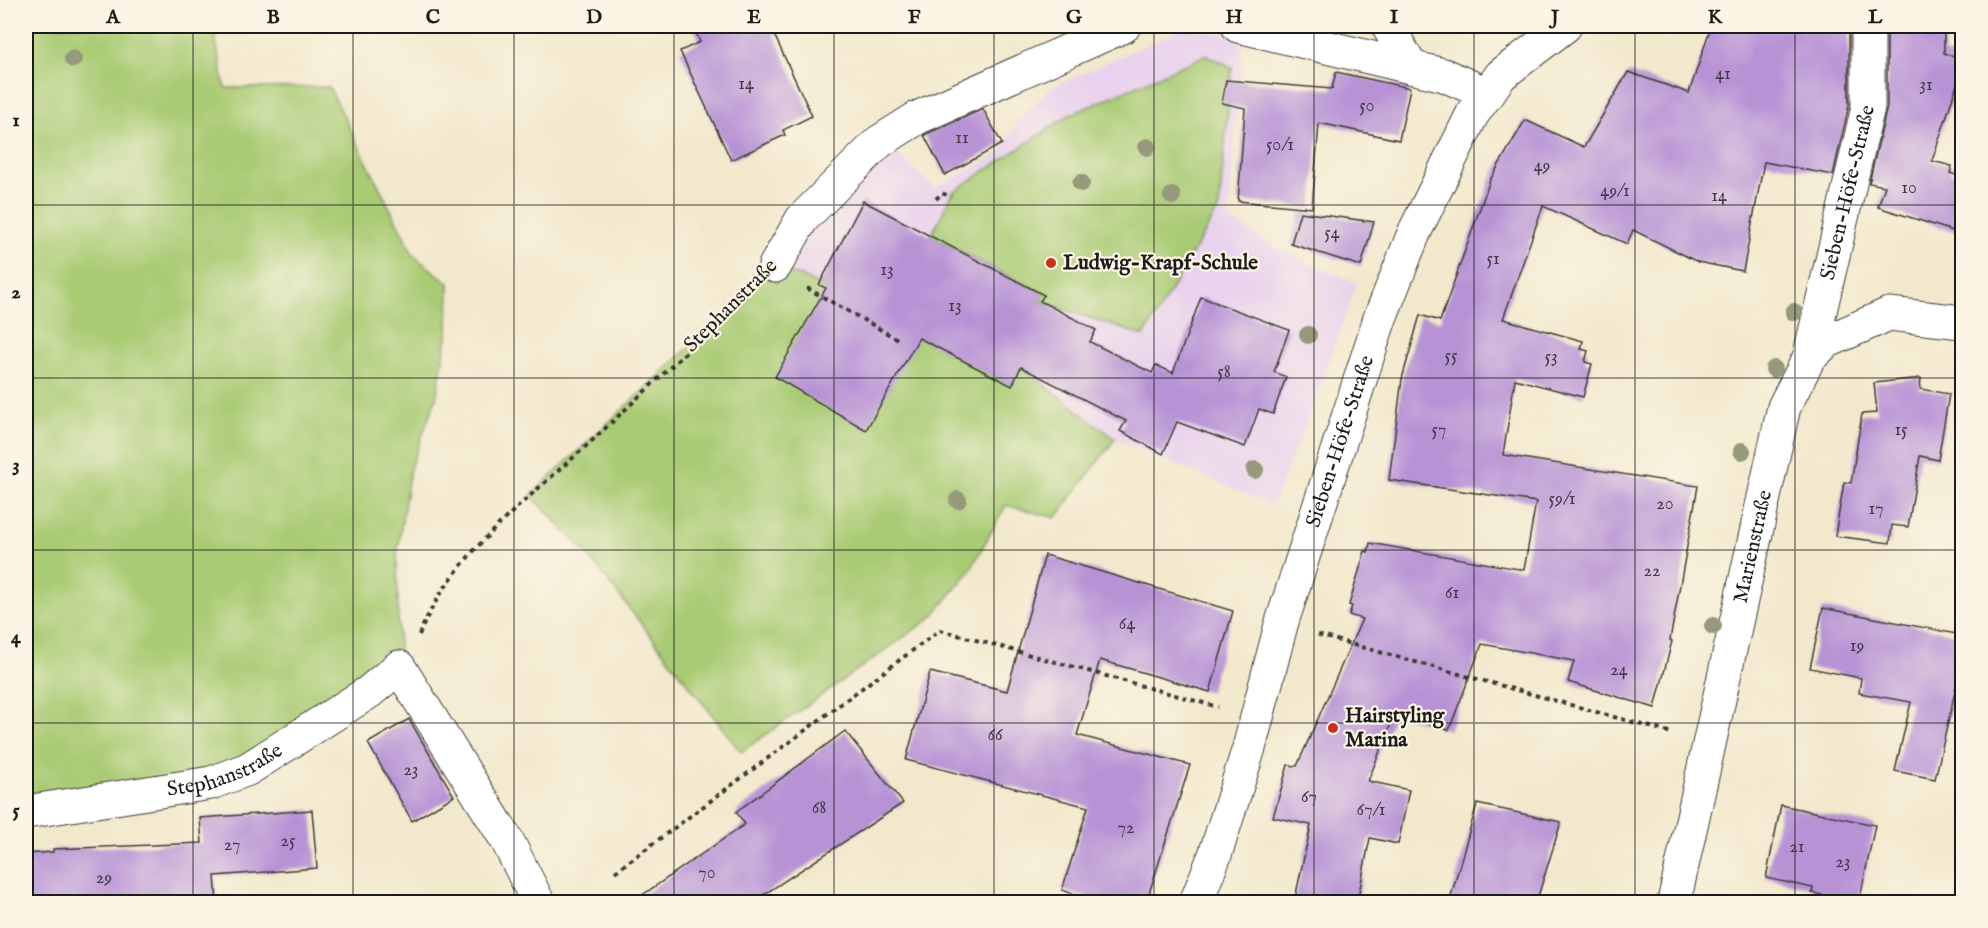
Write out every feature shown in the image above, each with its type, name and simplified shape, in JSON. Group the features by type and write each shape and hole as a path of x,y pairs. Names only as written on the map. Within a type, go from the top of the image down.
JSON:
{"street":[{"name":"Stephanstraße","path":"773,268 802,219 879,142 937,109 1124,26"},
{"path":"1238,26 1444,75 1488,94"},
{"path":"1388,26 1411,67"},
{"name":"Sieben-Höfe-Straße","path":"1196,903 1215,855 1249,748 1281,626 1380,318 1414,233 1447,162 1472,116 1501,75 1565,26"},
{"name":"Sieben-Höfe-Straße","path":"1809,358 1868,107 1868,26"},
{"name":"Marienstraße","path":"1674,903 1784,407 1809,358 1826,342 1889,314 1962,322"},
{"name":"Stephanstraße","path":"26,812 211,783 248,769 369,692 399,667"},
{"path":"399,667 508,842 538,903"}],"path":[{"path":"936,199 942,193 951,197"},
{"path":"773,268 901,340"},
{"name":"Stephanstraße","path":"399,667 415,644 429,610 454,575 494,531 773,268"},
{"path":"1281,626 1708,743"},
{"path":"615,872 940,630 1214,706"}],"shaded area":[{"name":"Ludwig-Krapf-Schule","path":"1186,27 1241,38 1242,56 1228,218 1284,252 1357,283 1307,422 1272,505 1115,439 1021,367 1012,386 801,276 785,273 830,200 893,150 935,188 1000,153 1019,119 1052,87"}],"green space":[{"path":"26,26 213,26 225,88 329,87 414,256 449,283 448,331 436,399 410,468 397,555 399,667 248,769 26,812"},
{"path":"1206,55 1232,67 1219,208 1144,336 1040,301 1044,294 931,236 953,192 1068,116"},
{"path":"772,270 801,276 1011,385 1021,367 1115,439 1056,518 1006,505 969,572 931,618 741,752 587,554 531,495"}],"building":[{"path":"693,26 770,26 812,116 783,130 785,135 731,160 680,51 700,42"},
{"path":"1711,26 1849,26 1849,105 1833,175 1764,162 1743,271 1698,262 1633,230 1627,244 1543,206 1503,319 1583,341 1581,349 1588,351 1585,362 1592,364 1583,397 1515,379 1503,455 1698,486 1670,640 1672,641 1655,708 1568,682 1574,661 1482,644 1449,730 1395,714 1368,781 1409,790 1398,844 1370,838 1357,903 1294,903 1311,825 1273,817 1288,765 1297,766 1362,619 1349,615 1352,606 1349,605 1365,551 1368,552 1370,543 1524,570 1536,502 1389,480 1402,379 1420,315 1440,321 1490,180 1525,120 1584,147 1628,72 1689,93"},
{"path":"1887,26 1944,26 1944,53 1962,60 1962,69 1932,161 1952,166 1950,173 1962,177 1962,234 1878,207 1885,186 1869,183 1887,107"},
{"path":"1336,72 1410,88 1399,140 1319,123 1312,208 1238,201 1245,108 1222,103 1226,80 1332,89"},
{"path":"983,109 1002,144 945,175 924,135"},
{"path":"863,201 1044,295 1040,301 1096,330 1090,342 1152,373 1156,365 1173,373 1201,297 1289,330 1274,372 1286,377 1273,414 1259,409 1245,447 1177,422 1163,454 1120,431 1126,421 1021,367 1012,386 919,338 866,430 775,377 826,288 819,285"},
{"path":"1300,212 1374,222 1361,266 1291,244"},
{"path":"1921,378 1920,389 1949,394 1938,460 1920,456 1908,527 1892,525 1890,543 1835,536 1844,482 1851,483 1862,414 1877,413 1874,383"},
{"path":"1045,555 1233,611 1210,692 1100,660 1077,735 1190,765 1146,903 1101,903 1062,890 1088,807 906,760 930,672 1007,691"},
{"path":"1823,608 1962,635 1962,661 1935,779 1895,771 1911,702 1859,693 1861,678 1810,668"},
{"path":"409,719 454,796 412,821 368,743"},
{"path":"845,731 903,803 751,903 631,903 745,824 736,812"},
{"path":"1477,804 1561,822 1536,903 1449,903"},
{"path":"1781,805 1875,825 1859,903 1812,893 1813,888 1766,878"},
{"path":"312,810 317,868 215,876 217,903 26,903 26,854 53,852 53,849 202,843 200,818"}],"place":[{"name":"Ludwig-Krapf-Schule","path":"1051,263"},
{"name":"Hairstyling Marina","path":"1333,728"}]}
